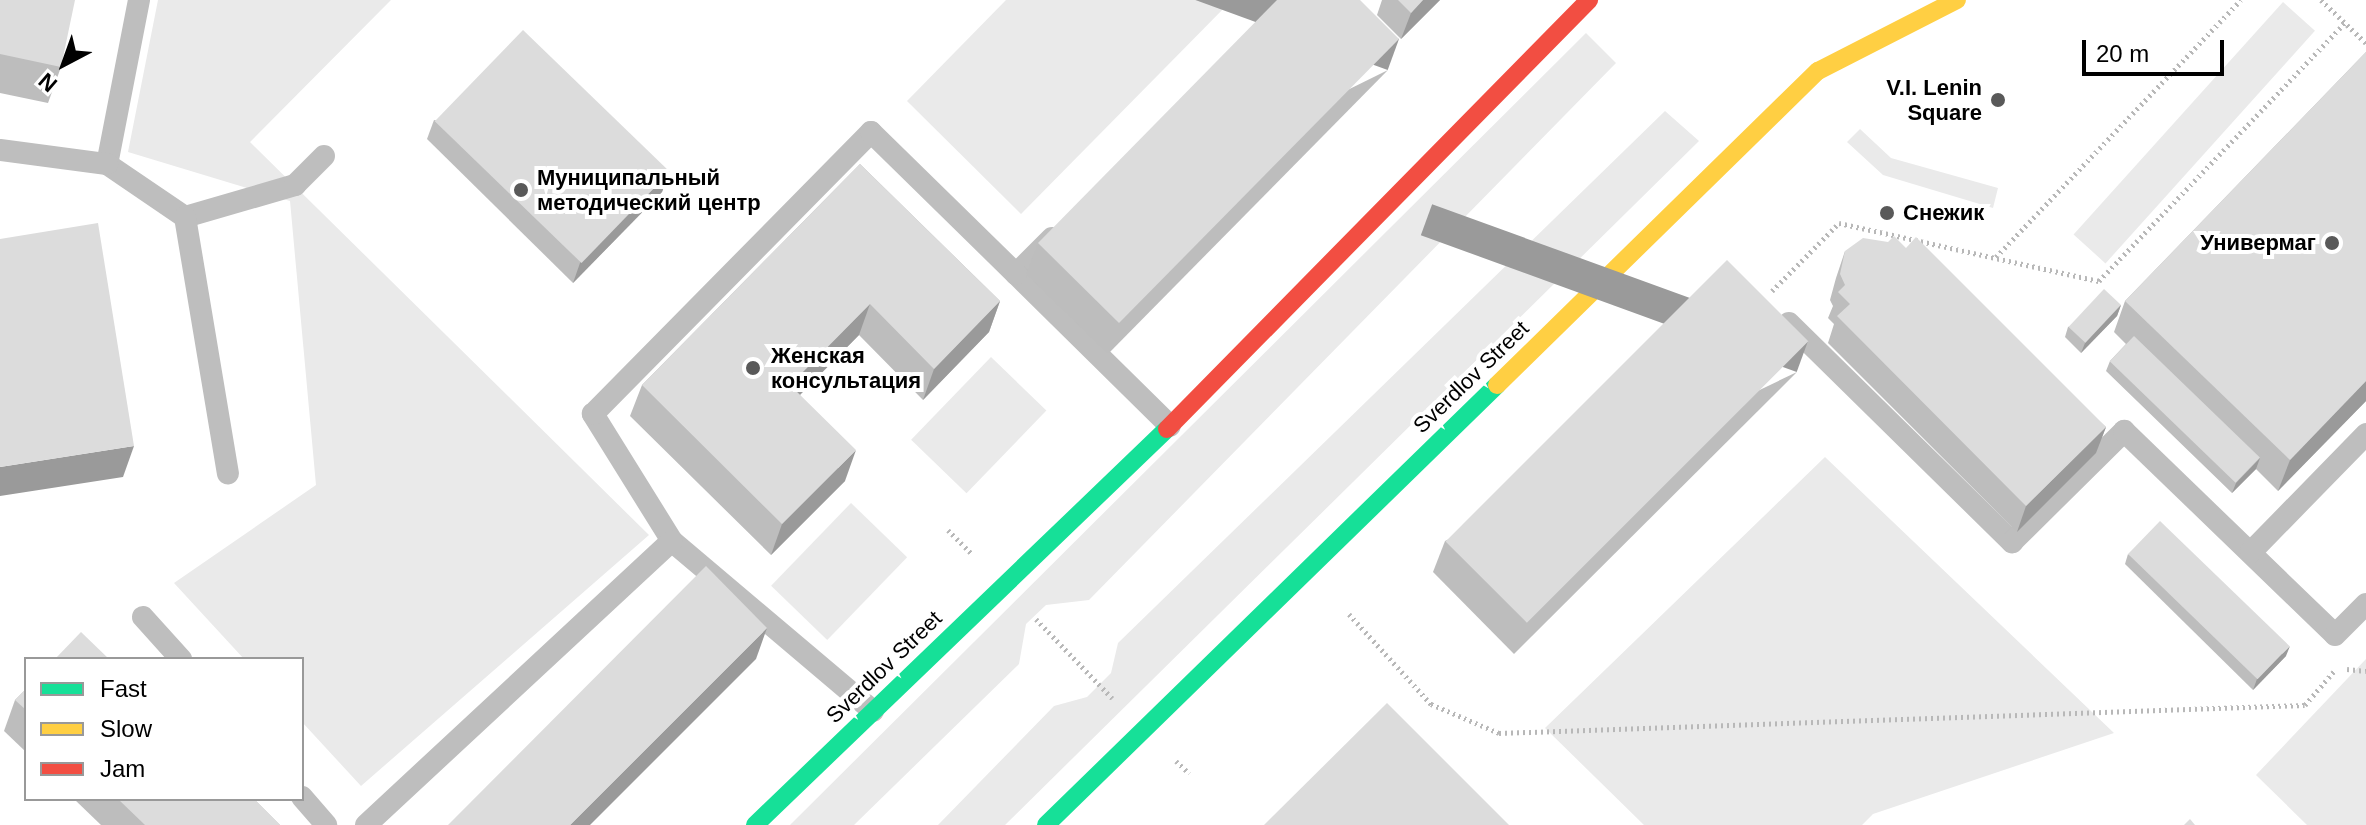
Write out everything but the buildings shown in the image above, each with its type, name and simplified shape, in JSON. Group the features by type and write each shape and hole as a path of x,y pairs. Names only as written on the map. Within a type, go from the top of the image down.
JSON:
{"street":[{"name":"Sverdlov Street","path":"755,825 1170,426 1589,0"},
{"name":"Sverdlov Street","path":"1046,825 1818,71 1957,0"}],"lane":[{"path":"107,164 139,0"},
{"path":"873,711 672,541 593,414 871,132 1170,426"},
{"path":"0,150 107,164 185,217 228,473"},
{"path":"185,217 295,185 324,156"},
{"path":"1016,274 1070,219"},
{"path":"1764,299 2012,542 2124,431 2335,635 2366,604"},
{"path":"2251,552 2366,434"},
{"path":"366,825 672,541"},
{"path":"143,617 179,657"},
{"path":"304,799 326,825"}],"path":[{"path":"1996,257 2241,0"},
{"path":"2321,0 2366,43"},
{"path":"1764,299 1839,223 2099,281 2345,23"},
{"path":"948,530 1142,730 1189,773"},
{"path":"1349,614 1431,704 1499,733 2305,705 2337,667 2366,671"}],"shaded area":[{"path":"158,0 391,0 250,142 649,535 361,786 304,724 304,657 242,657 174,583 316,485 290,201 128,152"},
{"path":"1006,0 1232,0 1021,214 907,101"},
{"path":"2283,2 2315,31 2106,263 2074,235"},
{"path":"1586,33 1616,63 1089,600 1046,605 1026,624 1019,664 854,825 790,825"},
{"path":"1665,111 1699,141 1005,825 938,825 1054,706 1087,697 1111,673 1118,643"},
{"path":"1860,129 1891,158 1998,188 1993,208 1883,175 1847,142"},
{"path":"991,357 1046,410 967,493 911,440"},
{"path":"1825,457 2114,733 1873,814 1862,825 1644,825 1545,728"},
{"path":"851,503 907,557 827,640 771,586"},
{"path":"2366,659 2366,825 2307,825 2256,775"}],"traffic: fast":[{"path":"1046,825 1497,385"},
{"path":"755,825 1167,429"}],"traffic: slow":[{"path":"1497,385 1818,71 1957,0"}],"traffic: jam":[{"path":"1167,429 1589,0"}],"place":[{"name":"V.I. Lenin Square","path":"1998,100"},
{"name":"Муниципальный методический центр","path":"521,190"},
{"name":"Снежик","path":"1887,213"},
{"name":"Универмаг","path":"2332,243"},
{"name":"Женская консультация","path":"753,368"}]}
